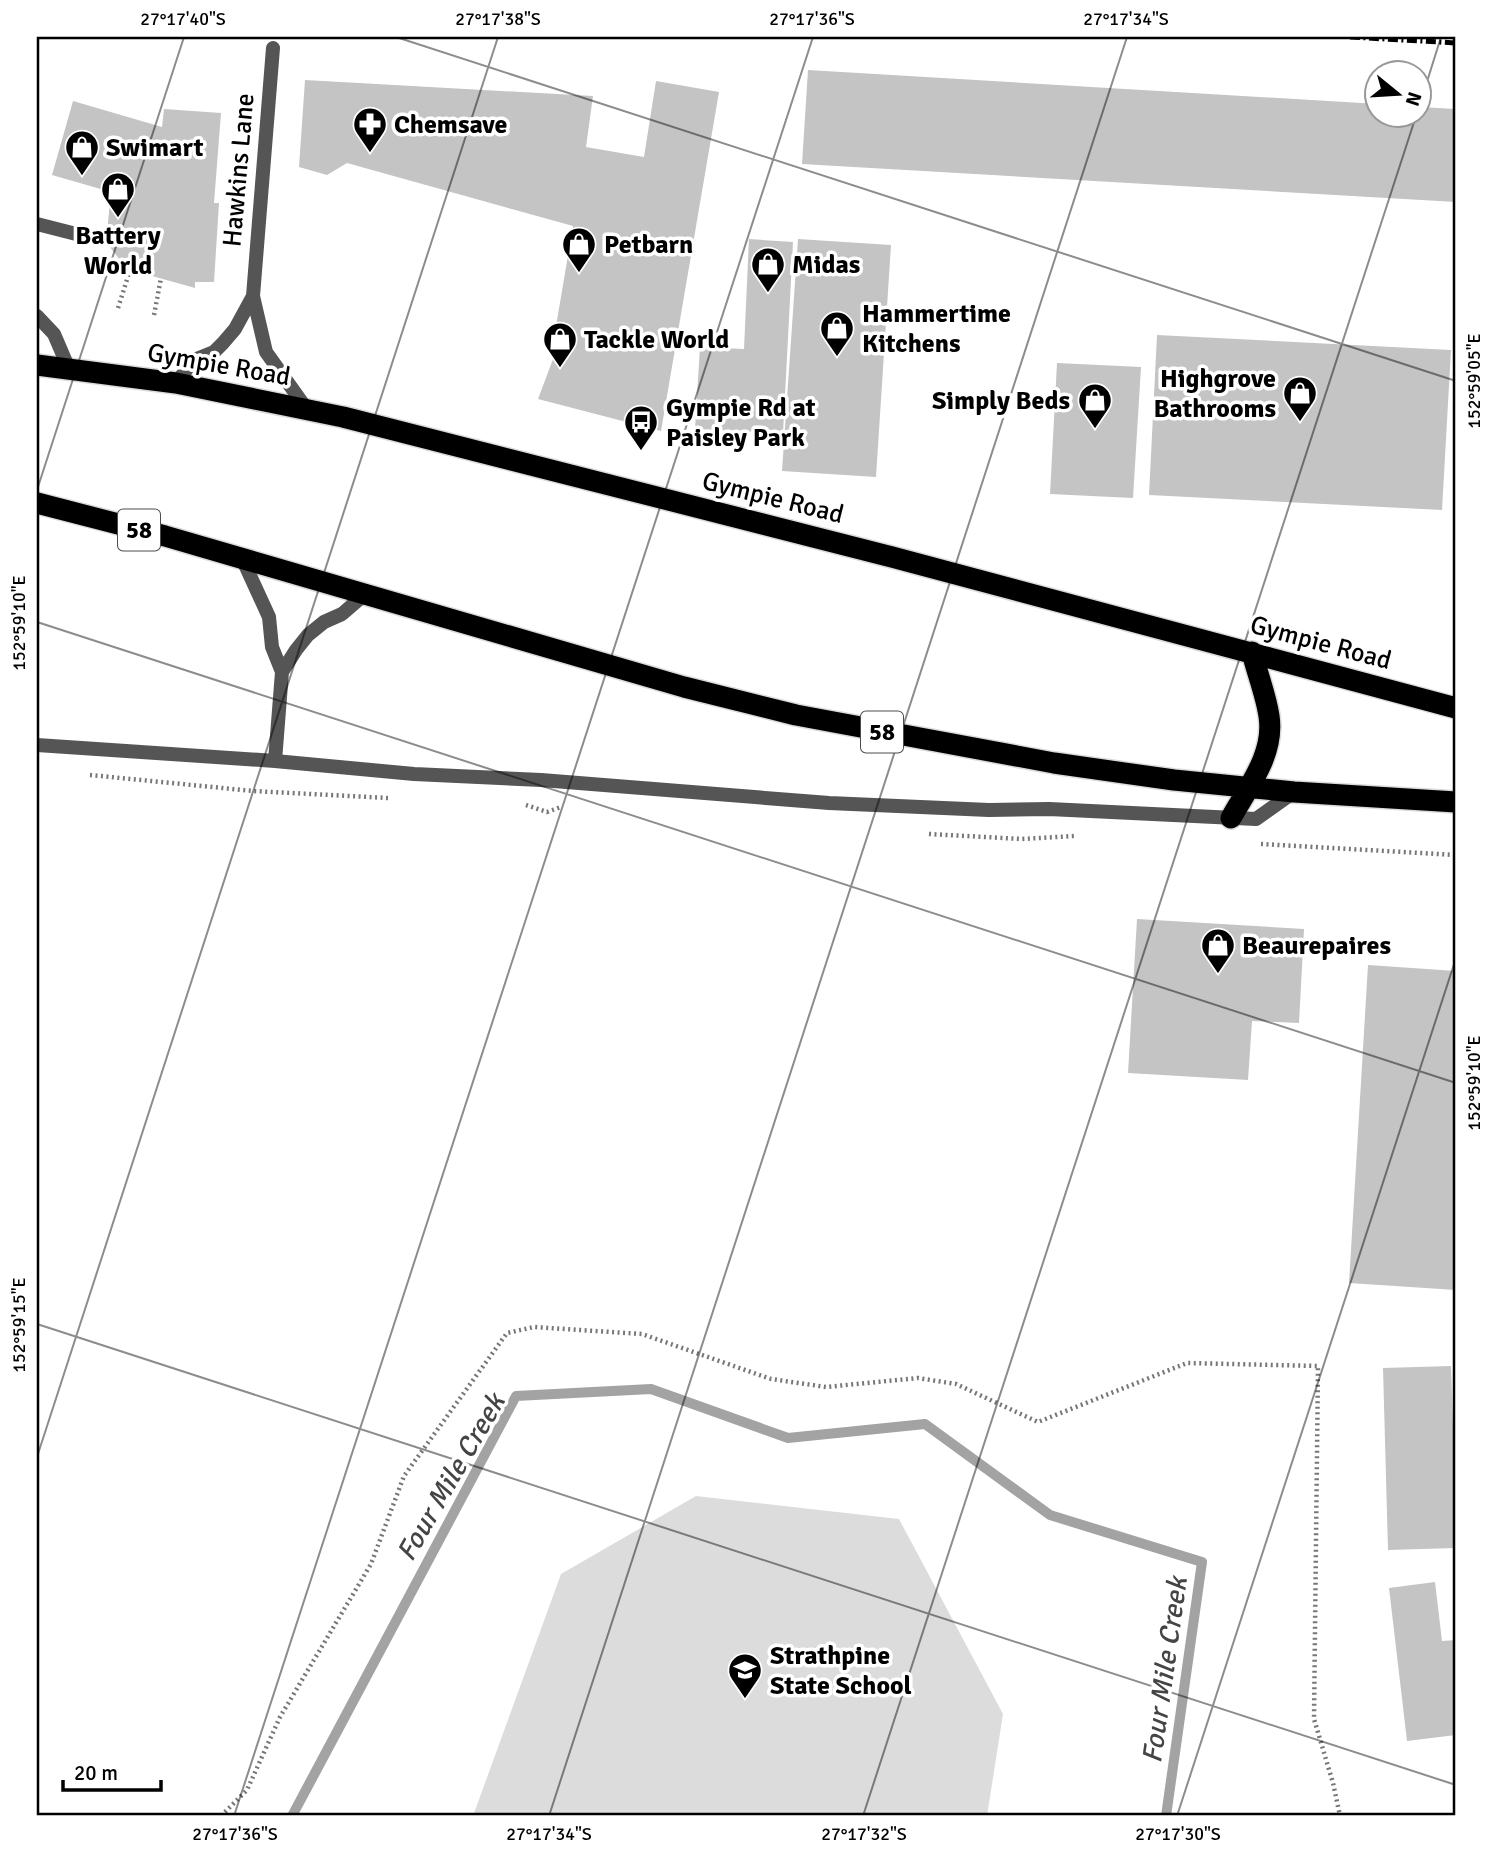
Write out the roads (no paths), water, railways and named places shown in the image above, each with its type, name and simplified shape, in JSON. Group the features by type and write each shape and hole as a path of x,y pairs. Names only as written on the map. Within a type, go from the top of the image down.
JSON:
{"highway":[{"name":"Gympie Road","path":"37,365 176,383 306,408 724,513 1456,708"},
{"name":"58","path":"37,503 242,558 684,687 796,715 1054,763 1248,788 1456,803"},
{"path":"1231,818 1267,751 1270,734 1269,715 1252,652"}],"street":[{"name":"Hawkins Lane","path":"273,48 253,296 266,352 306,408"},
{"path":"37,224 84,236"},
{"name":"Hawkins Lane","path":"176,383 194,360 214,352 223,344 235,329 253,296"},
{"path":"37,316 54,334 69,369"},
{"path":"242,558 269,617 272,647 282,673 275,761"},
{"path":"282,673 308,635 324,622 342,614 364,595"},
{"path":"37,745 275,761 414,774 541,779 829,803 989,810 1049,808 1256,818 1294,792"}],"waterway":[{"name":"Four Mile Creek","path":"292,1816 516,1396 651,1389 788,1438 925,1424 1050,1515 1202,1562 1166,1816"}],"railway":[{"path":"1350,37 1456,43"}],"place":[{"name":"Chemsave","path":"370,154"},
{"name":"Swimart","path":"82,177"},
{"name":"Battery World","path":"118,219"},
{"name":"Petbarn","path":"579,274"},
{"name":"Midas","path":"768,294"},
{"name":"Hammertime Kitchens","path":"837,358"},
{"name":"Tackle World","path":"560,369"},
{"name":"Highgrove Bathrooms","path":"1300,423"},
{"name":"Simply Beds","path":"1095,430"},
{"name":"Gympie Rd at Paisley Park","path":"641,452"},
{"name":"Beaurepaires","path":"1218,975"},
{"name":"Strathpine State School","path":"745,1700"}]}
